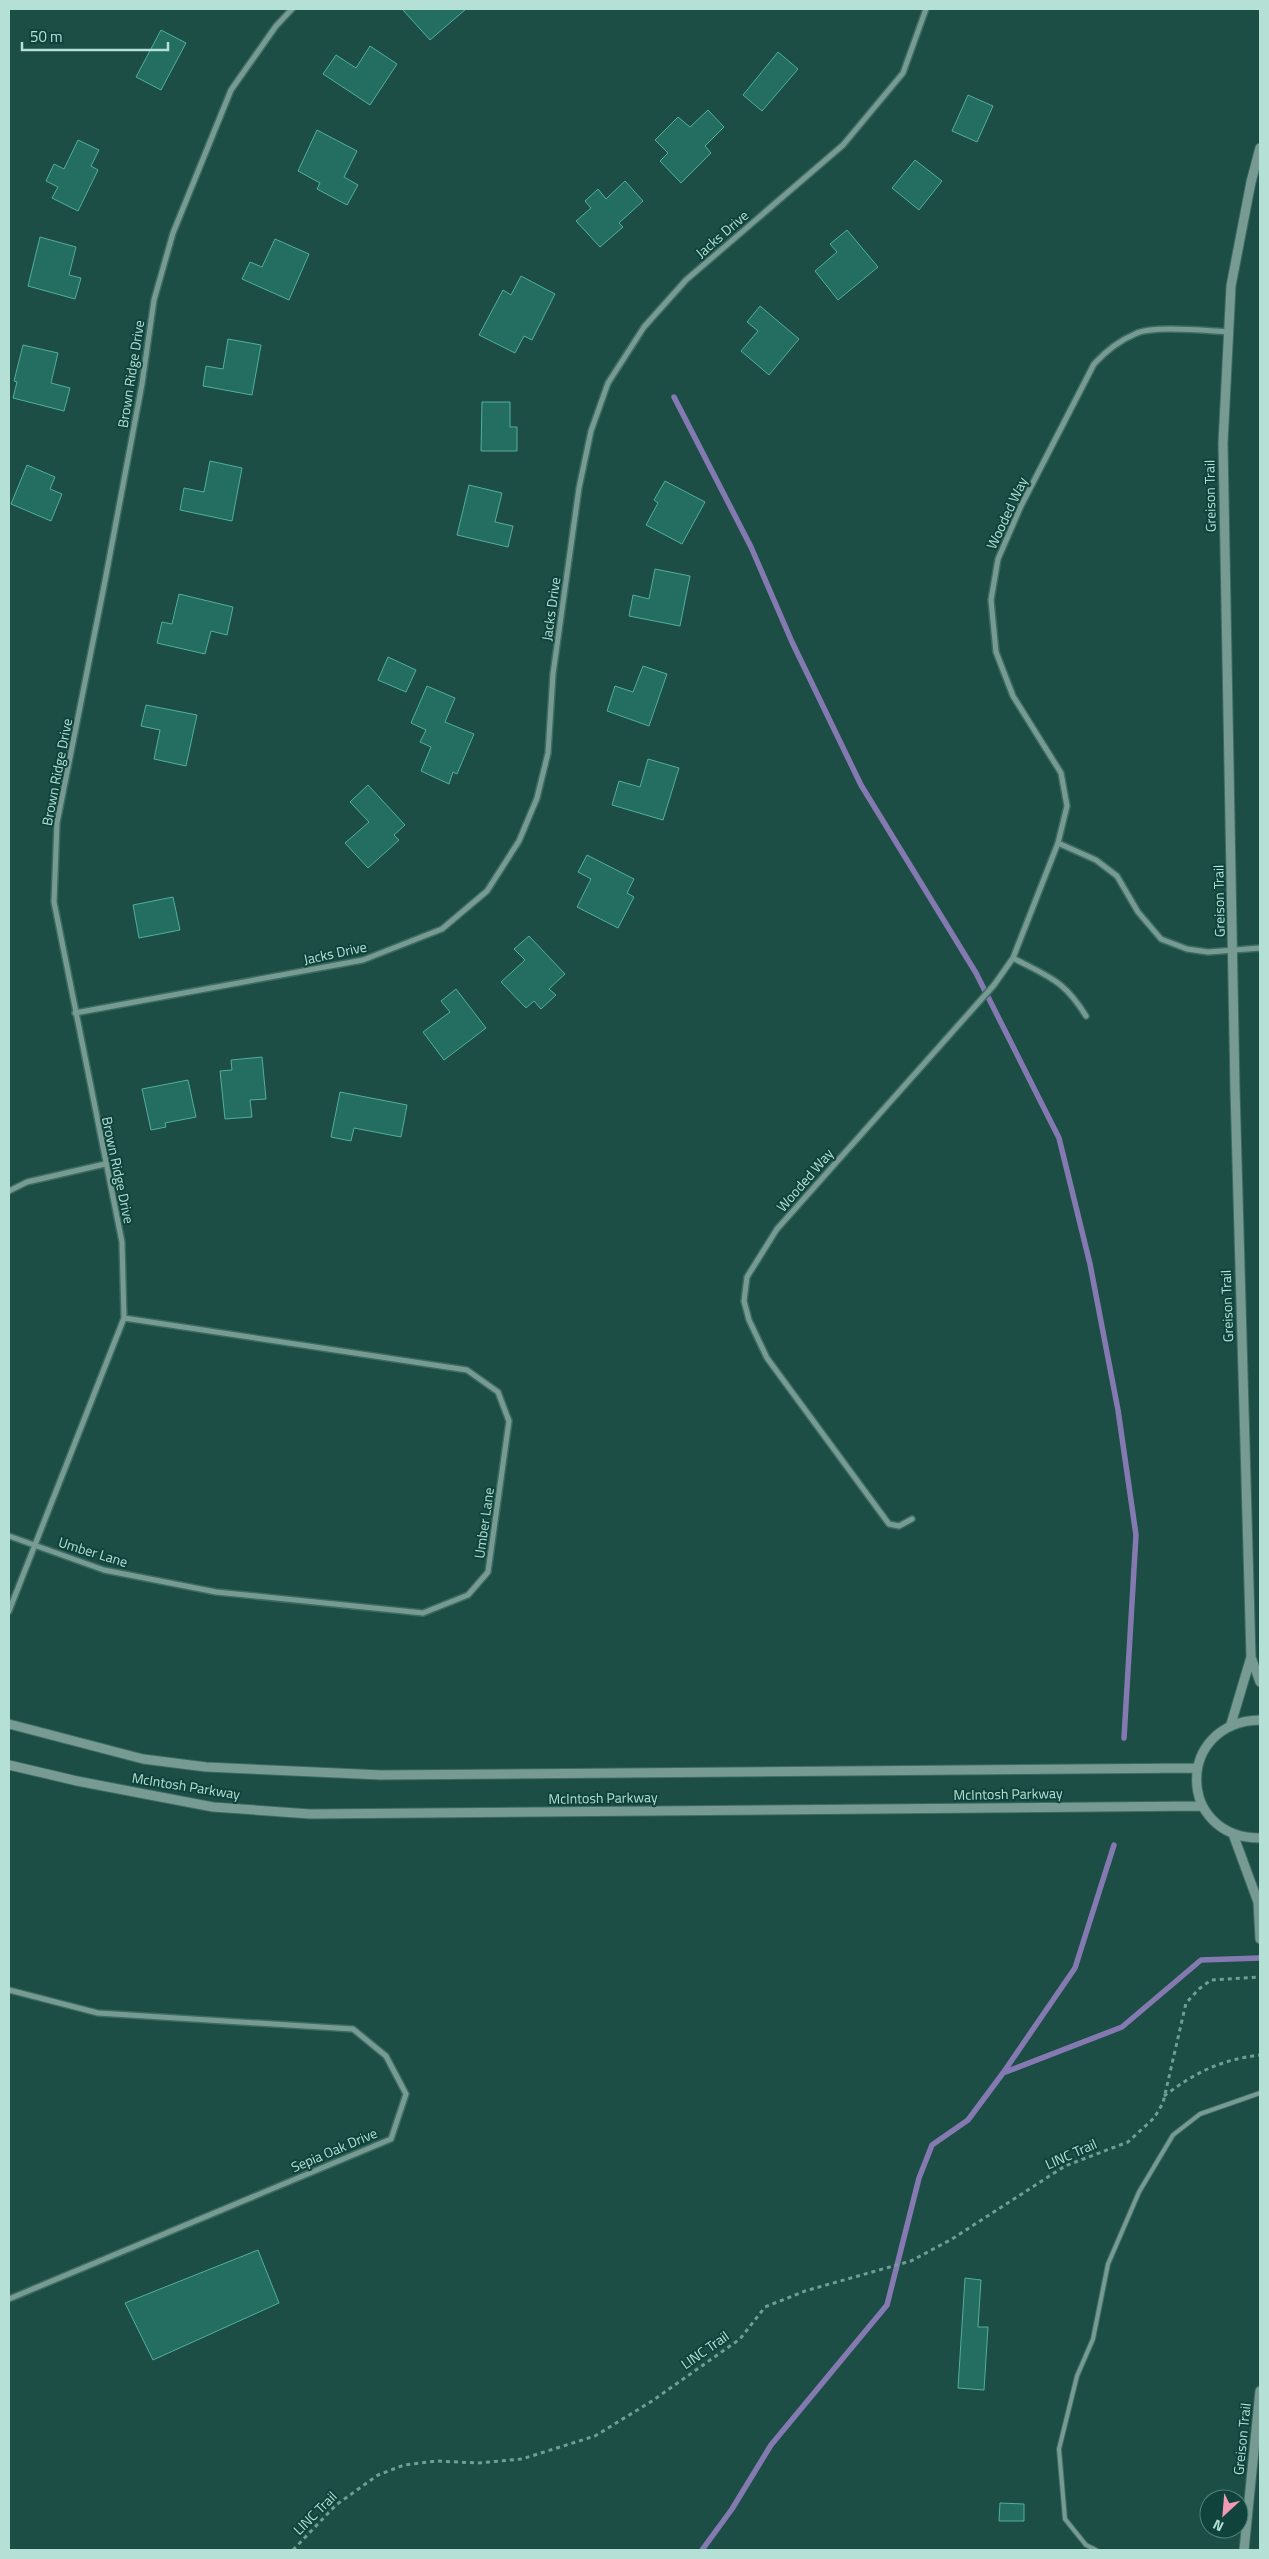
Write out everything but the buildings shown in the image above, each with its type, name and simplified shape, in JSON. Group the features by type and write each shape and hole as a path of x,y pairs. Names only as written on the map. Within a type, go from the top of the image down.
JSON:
{"street":[{"name":"Brown Ridge Drive","path":"9,1611 124,1318 122,1242 54,902 57,823 106,581 140,393 154,300 172,233 232,90 276,26 292,9"},
{"name":"Jacks Drive","path":"75,1013 363,960 442,929 488,891 519,841 537,798 545,762 553,674 579,488 591,431 608,383 644,327 686,280 843,144 903,73 926,9"},
{"name":"Greison Trail","path":"1231,1724 1251,1657 1223,443 1231,286 1251,182 1260,148"},
{"name":"Wooded Way","path":"912,1519 899,1526 889,1524 768,1358 749,1320 744,1301 747,1277 777,1229 994,985 1014,958 1058,842 1067,806 1060,773 1013,696 996,652 991,600 998,559 1021,506 1094,364 1110,347 1137,332 1161,330 1229,332"},
{"path":"1058,842 1096,860 1117,876 1138,912 1161,939 1187,949 1208,952 1222,953 1234,949 1260,948"},
{"path":"1014,958 1058,982 1069,991 1086,1016"},
{"path":"9,1192 26,1182 105,1164"},
{"name":"Umber Lane","path":"9,1536 104,1570 216,1592 423,1612 468,1595 488,1572 508,1421 498,1392 467,1370 124,1318"},
{"name":"Greison Trail","path":"1251,1657 1260,1682"},
{"path":"1260,1720 1246,1720 1231,1724 1215,1735 1203,1750 1196,1768 1196,1788 1202,1806 1220,1827 1233,1834 1260,1838"},
{"name":"McIntosh Parkway","path":"9,1724 144,1759 206,1767 381,1775 1196,1768"},
{"name":"McIntosh Parkway","path":"9,1765 76,1782 213,1807 310,1814 1202,1806"},
{"path":"1233,1834 1259,1897 1260,1939"},
{"name":"Sepia Oak Drive","path":"9,1990 98,2012 353,2029 386,2056 406,2094 391,2138 9,2299"},
{"name":"Greison Trail","path":"1244,2550 1260,2391"}],"lane":[{"path":"1096,2550 1086,2545 1065,2519 1059,2449 1077,2376 1093,2339 1108,2264 1139,2192 1173,2135 1200,2114 1260,2093"}],"path":[{"name":"LINC Trail","path":"293,2550 336,2505 378,2476 395,2469 436,2461 478,2463 522,2459 595,2436 652,2401 740,2339 765,2307 805,2291 911,2261 952,2239 1064,2166 1128,2142 1154,2118 1164,2096 1181,2020 1186,2004 1192,1996 1211,1980 1260,1977"},
{"path":"1164,2096 1206,2068 1235,2058 1260,2055"}],"waterway":[{"path":"674,397 751,547 792,642 861,785 976,973 1059,1138 1090,1264 1118,1410 1136,1535 1124,1738"},
{"path":"702,2550 732,2509 771,2445 887,2305 919,2178 932,2145 968,2120 1003,2073 1075,1968 1114,1845"},
{"path":"1003,2073 1122,2027 1201,1960 1260,1958"}]}
